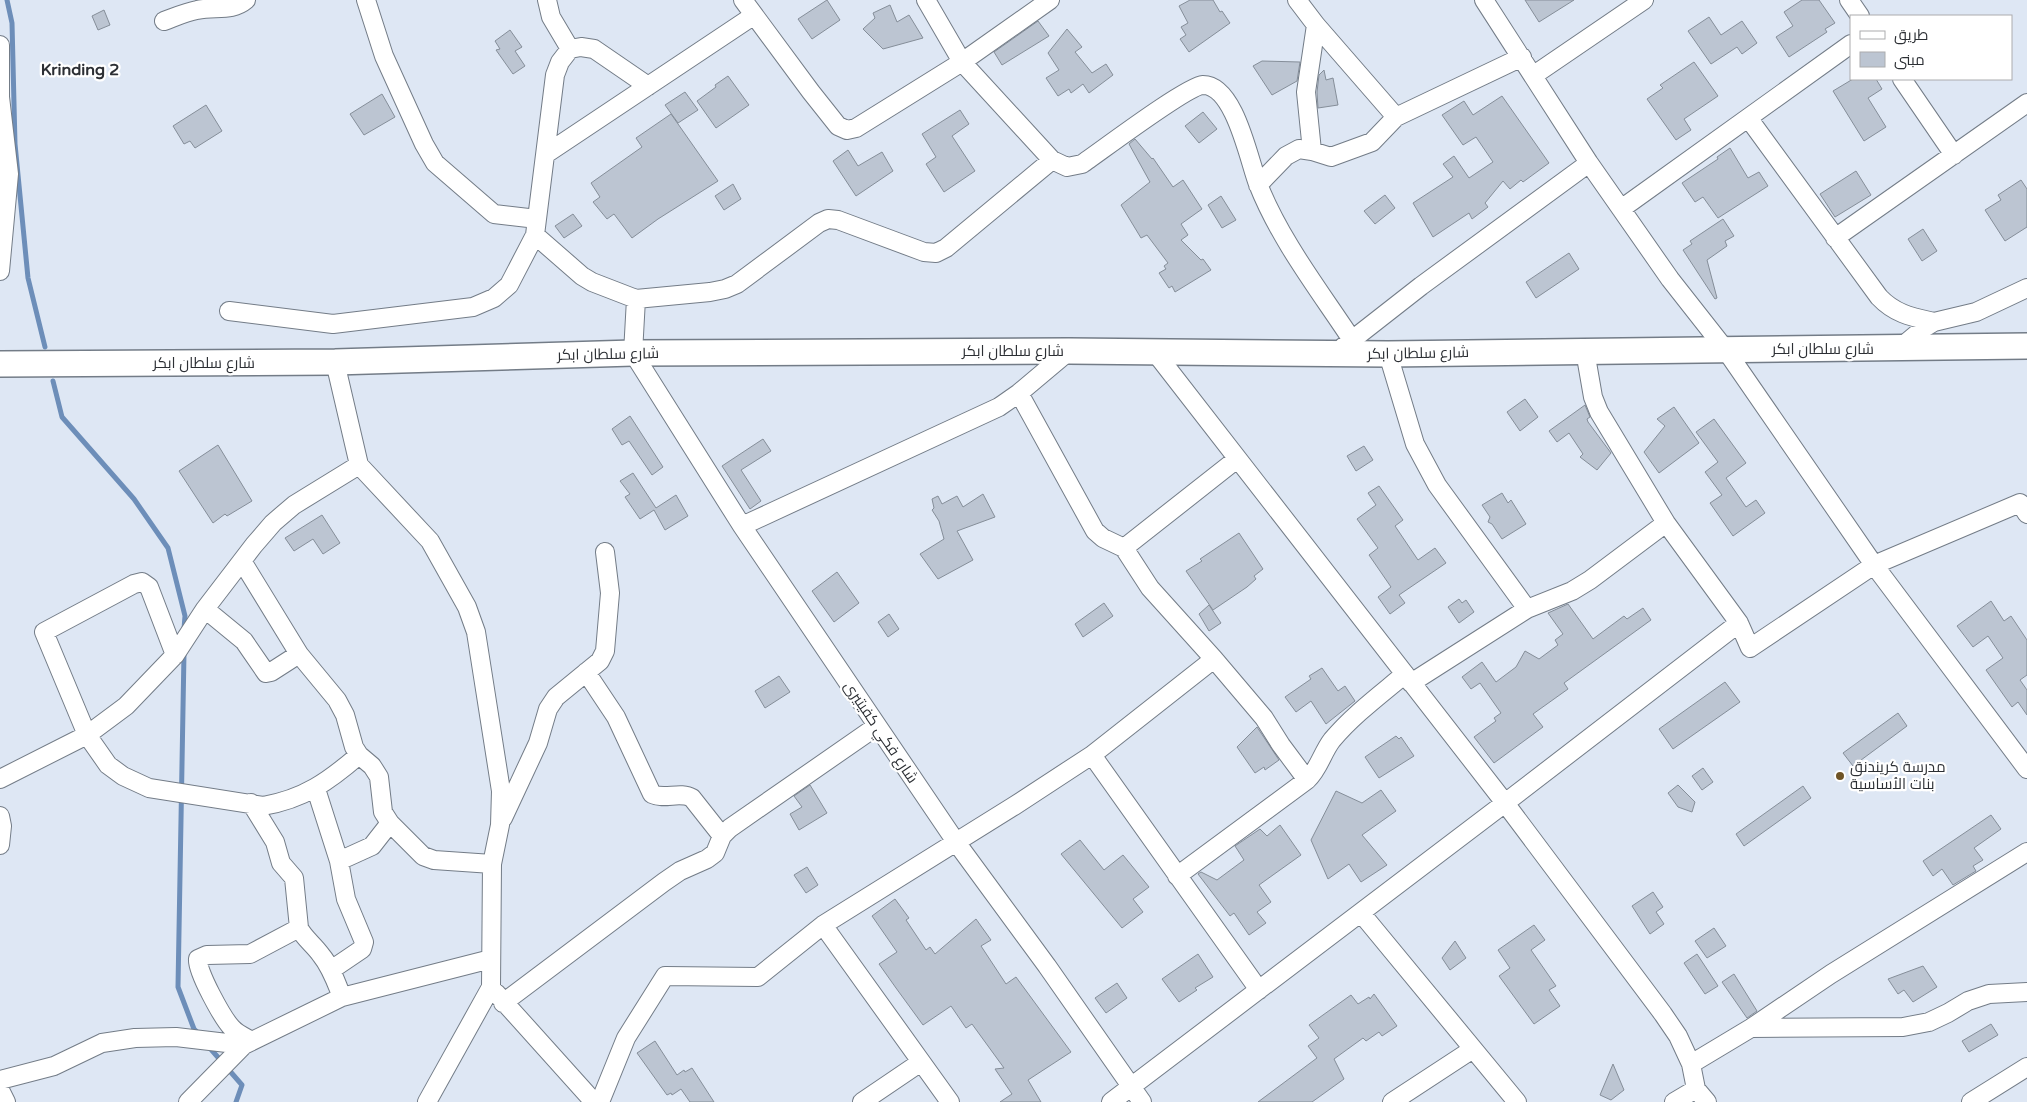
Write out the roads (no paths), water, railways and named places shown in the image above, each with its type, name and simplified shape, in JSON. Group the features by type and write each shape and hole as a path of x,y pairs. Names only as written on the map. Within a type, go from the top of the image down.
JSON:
{"highway":[{"name":"شارع سلطان ابكر","path":"0,364 335,362 633,353 1154,352 1343,347 1388,354 2027,346"}],"street":[{"path":"164,21 196,10 217,7 232,8 246,0"},
{"path":"366,0 384,56 435,163 494,214 536,227 587,279 636,299 725,289 737,284 819,223 828,219 838,220 924,252 936,253 946,248 1052,160"},
{"path":"547,0 550,17 570,49"},
{"path":"742,0 838,126 847,130 856,128 962,62 1050,0"},
{"path":"926,0 962,62 1052,160 1067,167 1082,164 1184,93 1203,85 1217,90 1232,109 1258,184 1343,347 1421,286 1589,164"},
{"path":"1297,0 1316,25 1396,117"},
{"path":"1484,0 1534,75 1589,164 1670,279 1725,349 1874,565 2027,770"},
{"path":"1534,75 1644,0"},
{"path":"1849,0 1859,15"},
{"path":"546,154 753,16"},
{"path":"1312,151 1306,92 1316,25"},
{"path":"1621,209 1850,45"},
{"path":"0,46 0,97 9,174 0,271"},
{"path":"229,311 332,324 472,307 494,298 509,284 536,227 555,75 560,62 570,49 581,47 594,49 648,86"},
{"path":"1258,184 1286,156 1299,149 1331,157 1372,142 1396,117 1522,57"},
{"path":"1903,80 1954,155"},
{"path":"1835,238 2027,103"},
{"path":"1749,119 1884,303 1904,316 1934,322"},
{"path":"1899,349 1934,322 1976,312 2027,288"},
{"path":"633,353 636,299"},
{"path":"742,526 999,407 1019,393 1069,351"},
{"path":"1585,351 1593,397 1599,412 1666,523 1739,622 1750,648 1874,565 2025,504"},
{"path":"1154,352 1505,803 1663,1014 1678,1036 1691,1064 1701,1096 1674,1102"},
{"name":"شارع فكي كفيتيرى","path":"633,353 742,526 877,726 956,842 1047,966 1142,1102"},
{"path":"1388,354 1415,444 1425,465 1437,485 1527,609"},
{"path":"335,362 359,465 430,541 467,607 476,632 500,791 500,825 492,864 491,987 427,1102"},
{"path":"1019,393 1090,523 1103,538 1124,548 1150,588 1264,718 1280,745 1307,780"},
{"path":"1124,548 1238,459"},
{"path":"0,779 87,735 126,706 175,655 205,609 273,523 294,504 359,465"},
{"path":"1177,876 1315,773 1333,740 1366,707 1408,678 1527,609 1572,591 1590,580 1666,523"},
{"path":"500,825 538,743 548,709 556,696 600,661 605,651 610,593 605,552"},
{"path":"242,561 299,654 337,700 345,714 354,746 379,777 384,812 390,823 414,848 429,858 434,860 492,864"},
{"path":"175,655 149,586 142,582 134,584 44,632 87,735 108,765 122,776 149,788 263,806 276,804 316,789 332,779 360,755"},
{"path":"205,609 244,641 266,673 271,672 299,654"},
{"path":"1111,1102 1505,803 1739,622"},
{"path":"600,1102 626,1038 665,976 758,976 823,925 1092,755 1214,659"},
{"path":"586,672 616,716 652,794 657,796 687,795 692,798 722,836"},
{"path":"503,1003 664,882 707,859 715,853 722,836 730,828 877,726"},
{"path":"1092,755 1259,990"},
{"path":"316,789 339,860 346,899 364,942 362,949 331,970"},
{"path":"251,803 275,842 284,868 294,878 299,928 331,970 342,997"},
{"path":"0,816 2,826 0,845"},
{"path":"339,860 372,846 390,823"},
{"path":"1691,1064 1751,1028 1831,974 2027,852"},
{"path":"1360,913 1517,1102"},
{"path":"823,925 950,1102"},
{"path":"248,1043 223,1015 199,968 198,959 207,955 250,954 299,928"},
{"path":"188,1102 248,1043 342,997 491,959"},
{"path":"491,987 503,1003 594,1102"},
{"path":"1751,1028 1903,1027 1929,1022 1948,1014 1968,1001 1989,994 2027,992"},
{"path":"0,1080 54,1066 102,1043 135,1038 176,1037 248,1043"},
{"path":"1392,1102 1473,1049"},
{"path":"862,1102 920,1062"},
{"path":"1971,1102 2027,1067"},
{"path":"0,1090 6,1102"}],"waterway":[{"path":"7,0 12,23 15,144 28,278 45,347"},
{"path":"53,381 62,417 134,499 168,548 185,616 184,629"},
{"path":"184,653 178,987 194,1029 199,1034"},
{"path":"209,1047 242,1085 236,1102"}],"place":[{"name":"مدرسة كريندنق بنات الأساسية","path":"1840,776"}],"district":[{"name":"Krinding 2","path":"80,70"}]}
